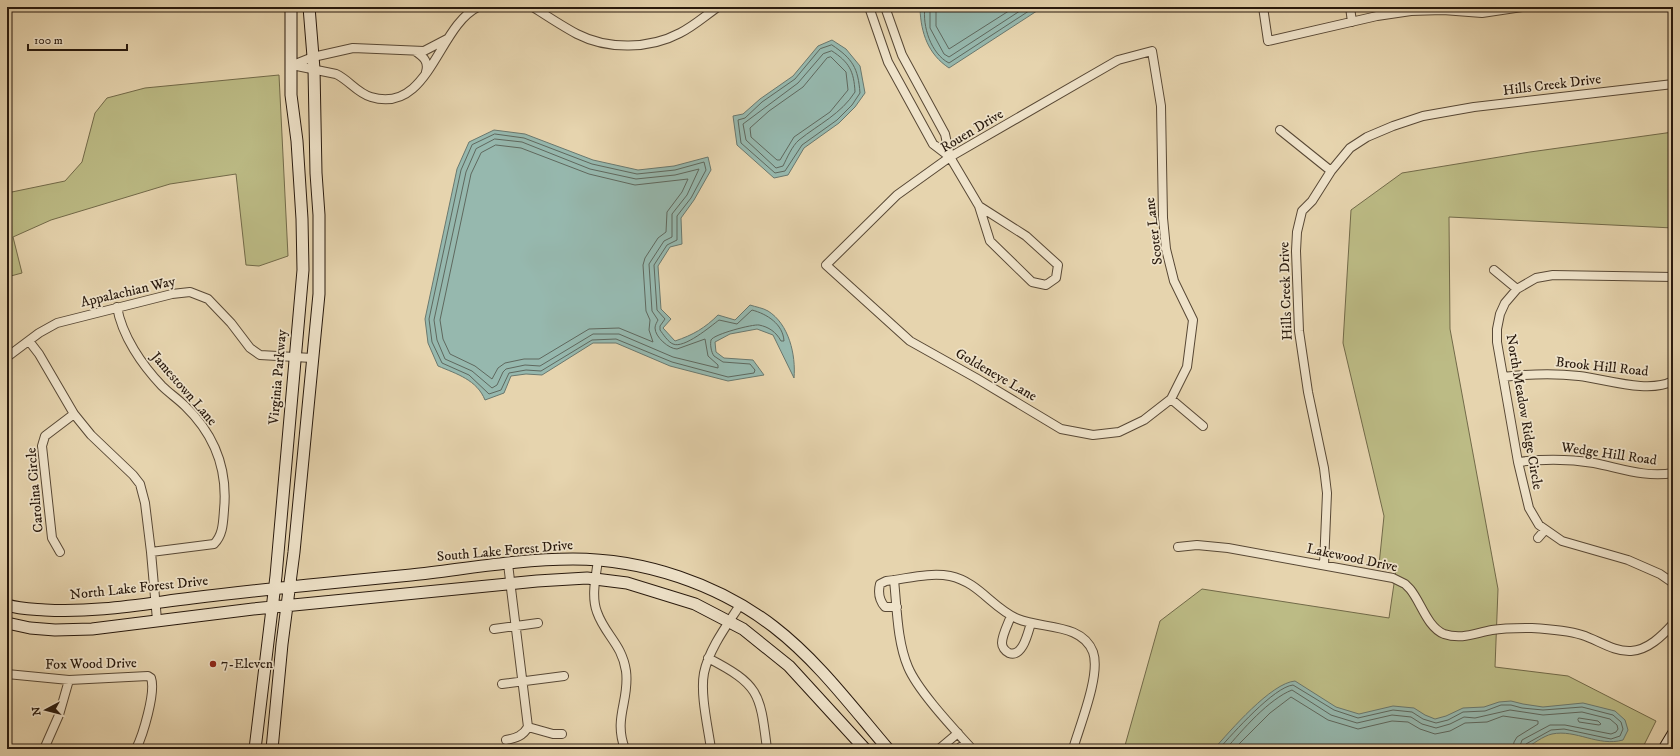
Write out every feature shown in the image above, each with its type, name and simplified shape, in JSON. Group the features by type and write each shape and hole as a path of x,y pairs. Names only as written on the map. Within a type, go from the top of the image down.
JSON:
{"main road":[{"name":"Virginia Parkway","path":"255,749 272,608 303,270 303,242 297,141 291,95 291,7"},
{"path":"272,749 290,587 312,358 320,254 320,215 316,173 314,69 309,7"},
{"name":"South Lake Forest Drive","path":"274,588 557,560 598,560 646,568 677,576 704,586 740,605 772,626 806,654 888,749"},
{"path":"7,623 30,628 75,630 287,606 572,578 596,579 634,585 671,595 700,606 730,622 758,640 789,666 865,749"},
{"name":"North Lake Forest Drive","path":"7,605 28,609 79,611 274,588"},
{"path":"1664,749 1673,734"}],"street":[{"path":"292,65 314,69 342,77 362,94 379,99 396,98 404,95 412,89 425,75 448,39 472,10 478,7"},
{"path":"533,7 577,34 595,41 627,45 644,44 680,33 718,7"},
{"path":"869,7 892,69 933,144 950,157"},
{"path":"885,7 902,55 945,134 950,157 979,206 990,241 1032,282 1046,285 1056,278 1058,265 1026,236 979,206"},
{"path":"1263,7 1268,41 1352,22 1411,11 1433,9 1482,13 1522,7"},
{"path":"1350,7 1352,22"},
{"path":"292,65 313,57 352,48 415,51 429,50 448,39"},
{"path":"415,51 424,57 427,62 425,75"},
{"name":"Rouen Drive","path":"826,265 897,195 950,157 1118,60 1152,51"},
{"name":"Scoter Lane","path":"1152,51 1161,106 1163,218 1166,249 1174,281 1193,320 1187,367 1171,399"},
{"name":"Hills Creek Drive","path":"1324,564 1327,483 1308,392 1299,331 1296,251 1298,227 1302,211 1312,201 1331,171 1350,148 1367,137 1423,116 1474,107 1673,84"},
{"path":"1280,130 1331,171"},
{"name":"Goldeneye Lane","path":"826,265 910,341 976,378 1061,429 1093,436 1119,432 1144,420 1171,399"},
{"path":"1494,270 1517,289"},
{"name":"North Meadow Ridge Circle","path":"1673,277 1553,276 1536,278 1517,289 1505,303 1500,314 1497,329 1503,377 1518,462 1529,508 1545,530 1562,542 1628,560 1650,568 1673,583"},
{"name":"Appalachian Way","path":"7,357 57,323 172,294 190,292 208,299 231,323 250,348 260,355 312,358"},
{"name":"Jamestown Lane","path":"117,307 124,331 145,365 161,385 192,413 208,434 222,465 226,485 222,531 218,540 214,544 152,552"},
{"path":"29,341 39,354 74,414 91,435 133,475 140,484 145,503 152,552 157,620"},
{"name":"Brook Hill Road","path":"1503,377 1566,375 1644,386 1659,386 1673,381"},
{"path":"1171,399 1203,426"},
{"name":"Carolina Circle","path":"60,552 52,538 42,446 45,436 74,414"},
{"name":"Wedge Hill Road","path":"1518,462 1552,459 1575,461 1648,475 1673,474"},
{"path":"1538,538 1545,530"},
{"name":"Lakewood Drive","path":"1178,547 1197,545 1228,548 1324,564 1398,580 1405,584 1415,594 1435,628 1444,634 1459,637 1472,636 1493,630 1556,630 1580,634 1616,649 1631,651 1651,644 1673,624"},
{"path":"598,560 596,579 596,611 621,652 625,666 626,682 620,724 625,749"},
{"path":"506,740 518,737 525,732 528,727 508,564"},
{"path":"897,607 885,607 881,603 878,590 880,584 886,581 936,575 949,576 974,586 1011,616 1031,623 1074,633 1083,638 1091,647 1096,661 1096,672 1073,749"},
{"path":"894,580 902,649 908,667 915,681 969,746 958,749"},
{"path":"711,749 703,682 708,658 740,605"},
{"path":"1011,616 1002,642 1004,648 1009,653 1016,653 1022,648 1031,623"},
{"path":"494,629 538,623"},
{"path":"708,658 744,678 753,689 763,718 767,749"},
{"name":"Fox Wood Drive","path":"7,674 69,680 144,676 151,678 152,686 147,718 143,736 136,749"},
{"path":"502,684 564,676"},
{"path":"44,749 59,715 69,680"},
{"path":"528,727 553,734 562,734"},
{"path":"940,749 958,733"}],"shaded area":[{"path":"279,75 288,256 259,266 246,265 236,174 170,184 51,220 13,237 22,273 7,277 7,193 65,181 82,162 95,113 107,98 145,88"},
{"path":"1673,132 1673,228 1449,217 1450,329 1498,589 1495,667 1568,676 1656,721 1642,749 1124,749 1160,621 1202,589 1389,618 1396,570 1379,565 1384,516 1343,343 1351,210 1402,173 1530,152"}],"water":[{"path":"930,7 1043,7 949,68 931,50 924,35 920,9"},
{"path":"832,40 846,49 860,66 865,93 855,107 839,123 804,148 788,175 774,178 737,145 733,116 743,114 760,99 793,76 818,46"},
{"path":"494,130 525,134 593,160 638,170 674,166 708,157 711,170 694,200 681,218 682,244 670,247 658,266 661,309 671,319 663,328 675,341 698,331 718,315 735,320 750,305 764,309 775,317 781,324 790,341 794,360 794,378 773,335 757,329 730,334 715,342 716,352 724,358 753,360 764,375 728,381 670,366 616,343 593,343 542,375 526,374 511,376 504,393 485,400 477,387 466,378 438,366 428,343 425,319 457,169 469,142"},
{"path":"1295,681 1336,707 1359,714 1393,706 1414,708 1435,719 1446,716 1463,708 1484,707 1499,702 1511,701 1543,707 1583,703 1615,711 1625,720 1628,730 1623,740 1614,742 1596,740 1570,734 1552,734 1542,738 1525,749 1214,749 1240,720 1263,699 1274,690"}],"place":[{"name":"7-Eleven","path":"213,664"}]}
